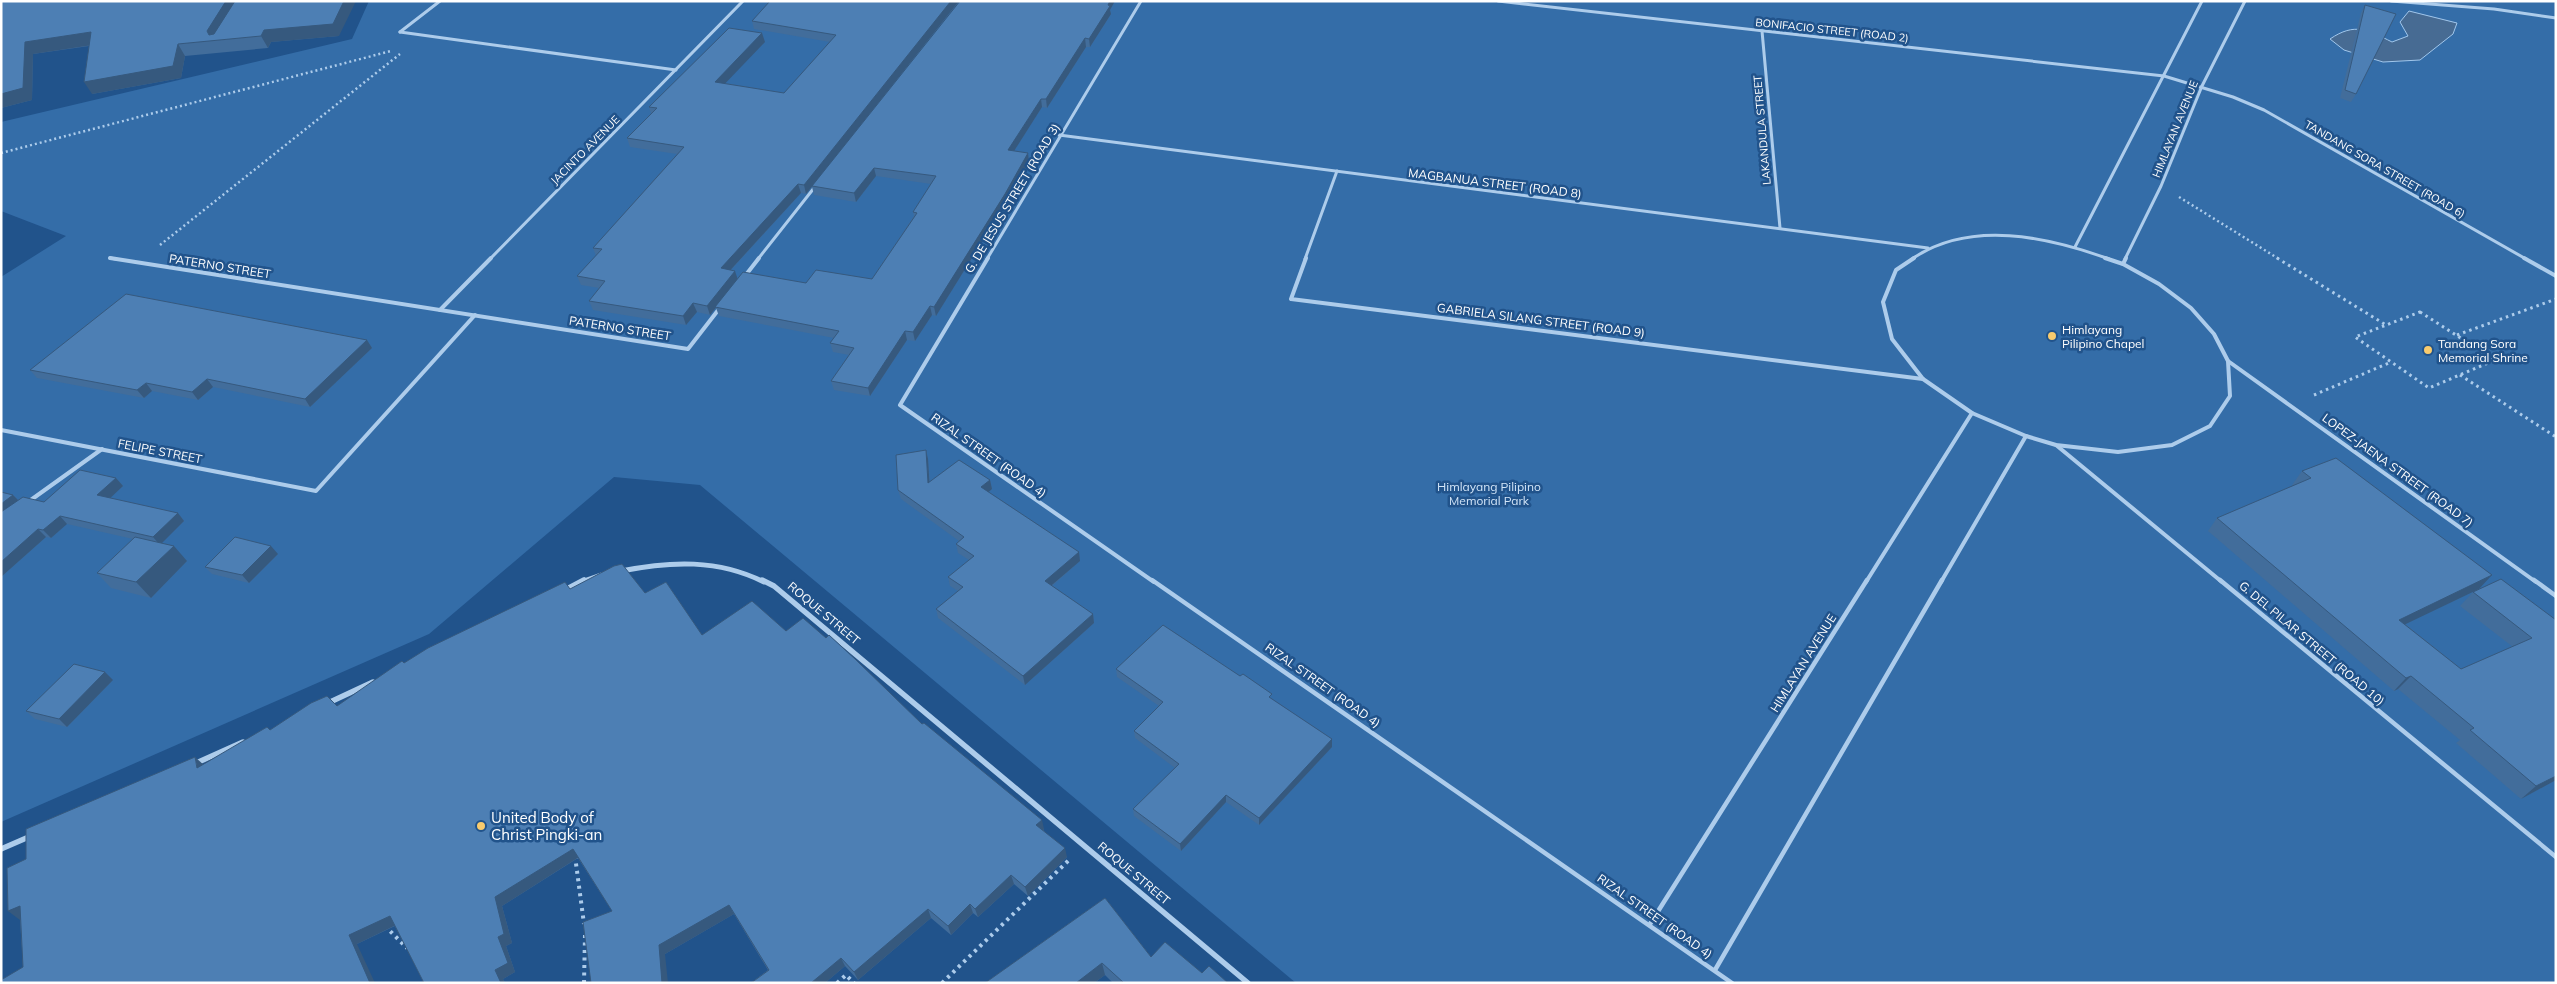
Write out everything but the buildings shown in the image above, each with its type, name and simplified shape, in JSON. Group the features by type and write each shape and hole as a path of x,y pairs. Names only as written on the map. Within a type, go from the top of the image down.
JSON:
{"street":[{"name":"ROQUE STREET","path":"616,572 642,567 694,563 737,570 774,586 1248,983"},
{"path":"555,594 590,577 608,574"},
{"path":"322,706 376,681"},
{"path":"190,766 252,738"},
{"path":"1,849 37,833"}],"lane":[{"path":"440,1 400,32 676,70"},
{"name":"JACINTO AVENUE","path":"440,310 743,1"},
{"name":"G. DE JESUS STREET (ROAD 3)","path":"900,406 1141,1"},
{"name":"BONIFACIO STREET (ROAD 2)","path":"1498,1 2164,76 2202,86"},
{"path":"2075,247 2202,1"},
{"name":"HIMLAYAN AVENUE","path":"2123,264 2161,186 2202,86 2246,1"},
{"path":"2391,1 2494,9 2556,18"},
{"name":"LAKANDULA STREET","path":"1762,31 1780,228"},
{"name":"TANDANG SORA STREET (ROAD 6)","path":"2202,86 2233,97 2273,115 2556,276"},
{"name":"MAGBANUA STREET (ROAD 8)","path":"1060,136 1928,248"},
{"name":"GABRIELA SILANG STREET (ROAD 9)","path":"1337,171 1291,299 1923,379"},
{"path":"741,281 819,182"},
{"path":"1995,236 2034,238 2075,247 2123,264 2159,284 2191,308 2214,334 2228,361 2230,396 2210,426 2172,445 2118,452 2056,444 2026,436 1972,414 1923,379 1892,340 1883,302 1896,270 1928,248 1958,239 1995,236"},
{"name":"PATERNO STREET","path":"110,258 688,349 723,303"},
{"name":"FELIPE STREET","path":"1,430 316,491 475,316"},
{"name":"LOPEZ-JAENA STREET (ROAD 7)","path":"2228,361 2556,596"},
{"name":"RIZAL STREET (ROAD 4)","path":"900,406 1650,924 1732,983"},
{"name":"HIMLAYAN AVENUE","path":"1650,924 1972,414"},
{"path":"1715,970 2026,436"},
{"name":"G. DEL PILAR STREET (ROAD 10)","path":"2056,444 2556,857"},
{"path":"24,505 102,449"}],"path":[{"path":"137,263 424,35"},
{"path":"1,153 411,46"},
{"path":"2161,186 2386,325"},
{"path":"2456,336 2556,299"},
{"path":"2420,312 2495,360 2429,388 2355,337 2386,325 2420,312"},
{"path":"2290,405 2391,362"},
{"path":"2460,375 2556,437"},
{"path":"942,983 1084,846"},
{"path":"574,850 585,934 584,983"},
{"path":"379,918 384,926 407,948 414,942"},
{"path":"376,931 384,926"},
{"path":"837,983 846,974 854,983"}],"green space":[{"name":"Himlayang Pilipino Memorial Park","path":"369,1 2556,1 2556,983 1296,983 700,485 614,477 429,634 1,822 1,277 66,236 1,211 1,122 352,39"}],"shaded area":[{"path":"2409,11 2457,23 2453,34 2420,60 2383,62 2344,50 2330,39 2354,29 2368,31 2392,42 2408,36 2400,22"}],"place":[{"name":"Himlayang Pilipino Chapel","path":"2052,336"},
{"name":"Tandang Sora Memorial Shrine","path":"2428,350"},
{"name":"United Body of Christ Pingki-an","path":"481,826"}]}
